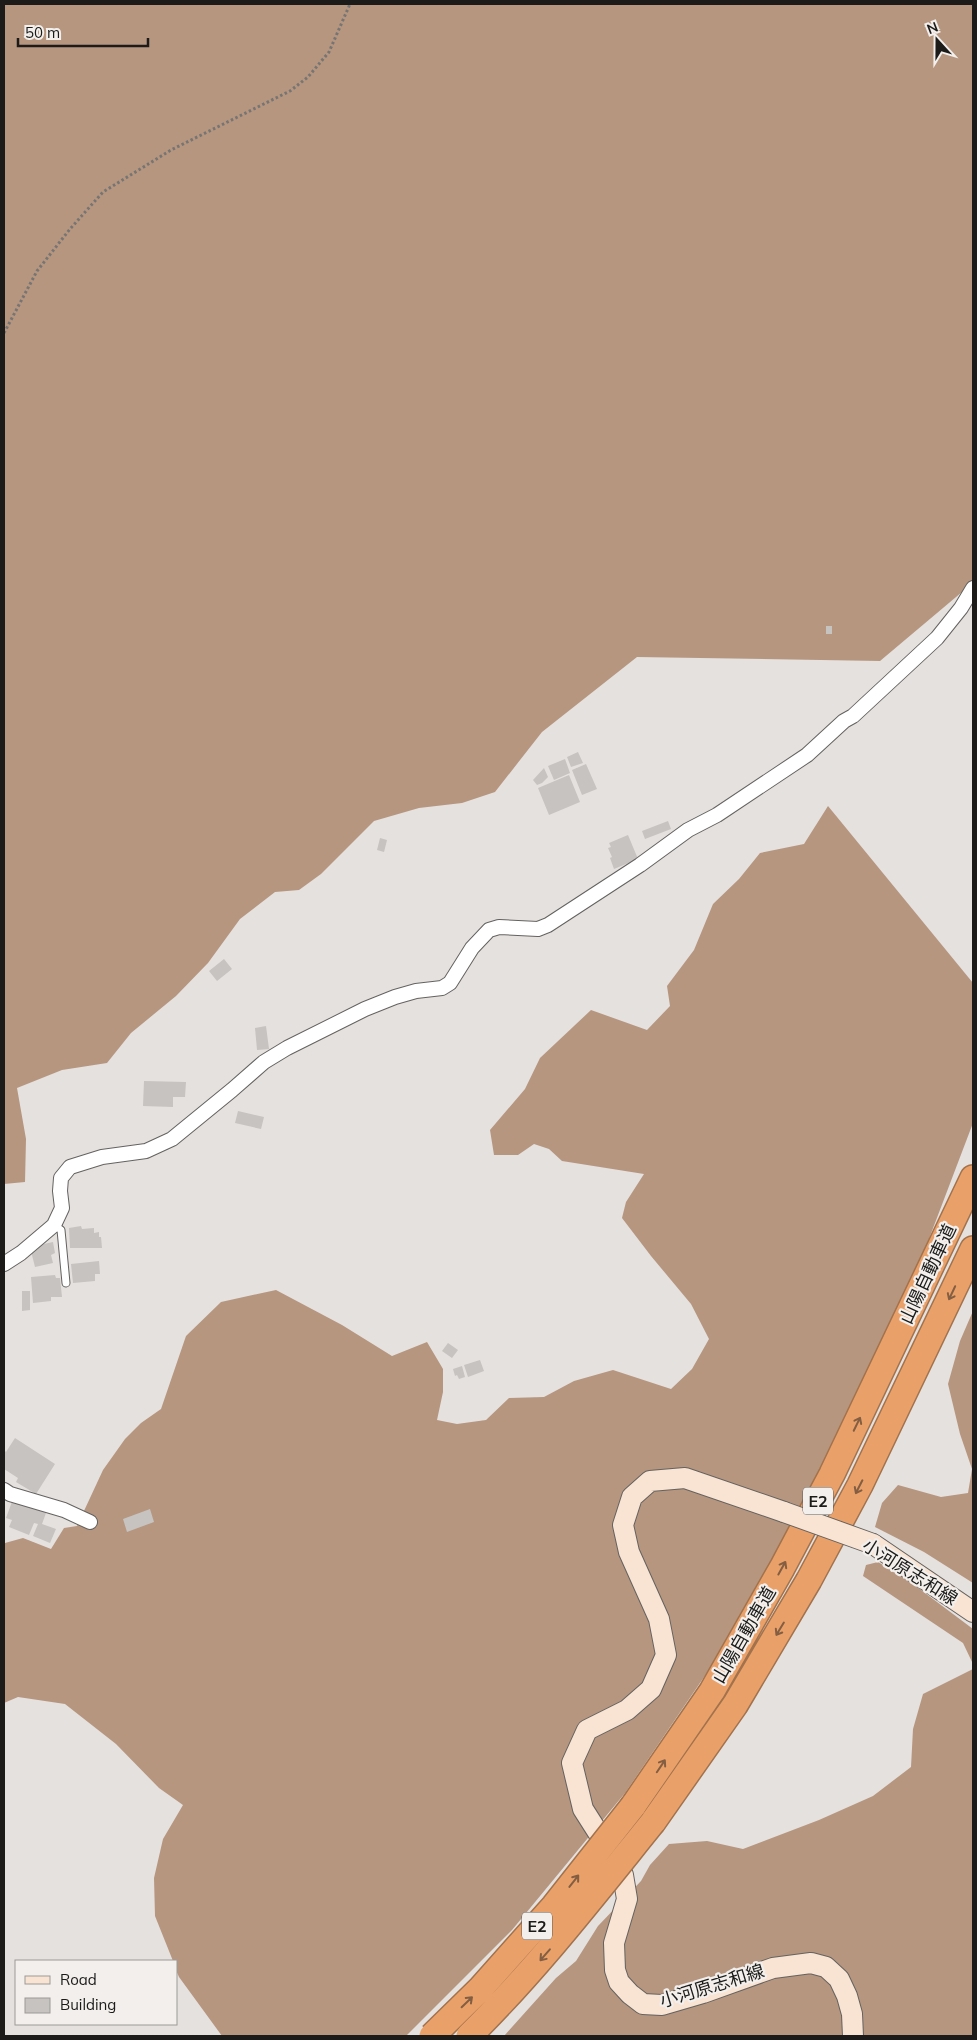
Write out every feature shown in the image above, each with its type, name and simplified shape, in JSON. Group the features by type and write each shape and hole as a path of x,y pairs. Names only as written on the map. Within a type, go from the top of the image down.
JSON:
{"highway":[{"name":"山陽自動車道","path":"432,2036 480,1989 554,1906 633,1806 712,1691 782,1568 844,1450 973,1178"},
{"name":"山陽自動車道","path":"469,2036 498,2008 572,1923 653,1822 735,1704 809,1580 860,1485 973,1249"}],"main road":[{"name":"小河原志和線","path":"853,2036 852,2014 847,1996 839,1979 826,1968 811,1964 796,1964 773,1968 703,1993 662,2005 643,2004 619,1982 615,1970 614,1942 627,1899 623,1875 583,1810 572,1763 587,1730 627,1710 651,1689 666,1655 659,1618 629,1552 623,1525 632,1497 650,1481 685,1478 873,1544 973,1612"}],"street":[{"path":"4,1264 21,1253 54,1225 62,1208 61,1178 70,1168 102,1157 146,1151 172,1139 264,1062 286,1048 365,1009 416,991 442,988 450,983 472,948 489,930 500,927 538,929 548,925 640,865 688,830 717,815 807,755 844,721 853,716 937,638 961,608 973,588"},
{"path":"4,1490 10,1494 64,1510 90,1522"}],"lane":[{"path":"54,1225 61,1230 66,1283"}],"path":[{"path":"4,333 37,271 70,229 103,192 171,150 290,91 308,77 329,52 350,4"}],"shaded area":[{"path":"4,4 973,4 973,580 962,592 880,661 637,657 542,732 495,792 462,803 419,808 374,821 321,874 299,890 275,892 240,919 208,963 176,996 131,1033 107,1063 62,1070 17,1088 26,1139 25,1182 4,1184"},
{"path":"828,806 973,983 973,1123 862,1415 719,1655 625,1793 512,1930 406,2036 222,2036 179,1977 178,1960 173,1960 155,1916 154,1878 163,1839 183,1805 159,1788 116,1744 65,1704 18,1697 4,1703 5,1543 23,1538 51,1549 64,1528 77,1526 103,1470 125,1439 141,1423 161,1409 186,1336 221,1302 276,1290 342,1325 392,1356 427,1342 443,1369 443,1392 437,1420 457,1424 486,1420 509,1398 544,1397 574,1381 613,1370 671,1389 692,1369 709,1339 691,1304 622,1218 626,1202 644,1174 562,1161 549,1149 534,1144 518,1155 494,1155 490,1130 525,1089 540,1058 591,1010 647,1030 670,1006 667,986 694,950 713,904 739,879 760,853 804,844"},
{"path":"973,1311 973,1583 924,1552 875,1527 882,1503 898,1485 941,1497 968,1493 972,1469 960,1434 948,1384 960,1341"},
{"path":"878,1562 905,1578 973,1629 973,1664 963,1643 863,1576 866,1565"},
{"path":"973,1669 973,2036 504,2036 556,1978 576,1961 598,1926 641,1881 650,1865 669,1844 707,1841 743,1849 819,1820 873,1796 911,1767 913,1729 923,1694"}],"building":[{"path":"826,626 832,626 832,634 826,634"},
{"path":"578,752 583,763 571,767 567,757"},
{"path":"565,759 570,773 554,780 548,766"},
{"path":"586,764 597,789 582,795 572,770"},
{"path":"544,768 548,777 537,785 533,780"},
{"path":"569,775 580,802 549,815 538,788"},
{"path":"668,821 671,829 645,839 642,831"},
{"path":"628,835 638,859 614,869 608,848 611,847 609,843"},
{"path":"380,838 387,840 384,852 377,850"},
{"path":"224,959 232,969 217,981 209,971"},
{"path":"266,1026 269,1049 257,1050 255,1028"},
{"path":"144,1081 186,1082 185,1097 173,1097 173,1107 143,1106"},
{"path":"238,1111 264,1117 261,1129 235,1123"},
{"path":"81,1226 82,1229 94,1228 94,1233 99,1232 102,1248 70,1248 69,1228"},
{"path":"53,1242 55,1253 51,1255 53,1263 35,1267 30,1247"},
{"path":"99,1261 100,1274 95,1274 95,1281 73,1283 71,1264"},
{"path":"55,1275 56,1278 60,1278 62,1297 51,1297 51,1301 33,1303 31,1277"},
{"path":"22,1291 30,1291 30,1310 22,1311"},
{"path":"448,1343 458,1350 452,1358 442,1351"},
{"path":"480,1360 484,1371 468,1377 464,1365"},
{"path":"462,1366 465,1377 459,1379 457,1375 455,1376 453,1369"},
{"path":"15,1438 55,1464 36,1494 16,1482 18,1478 4,1469 4,1450 6,1452"},
{"path":"13,1499 46,1513 42,1524 56,1529 50,1543 33,1536 38,1524 34,1523 29,1535 9,1527 12,1520 6,1518"},
{"path":"150,1509 154,1522 127,1532 123,1519"}]}
